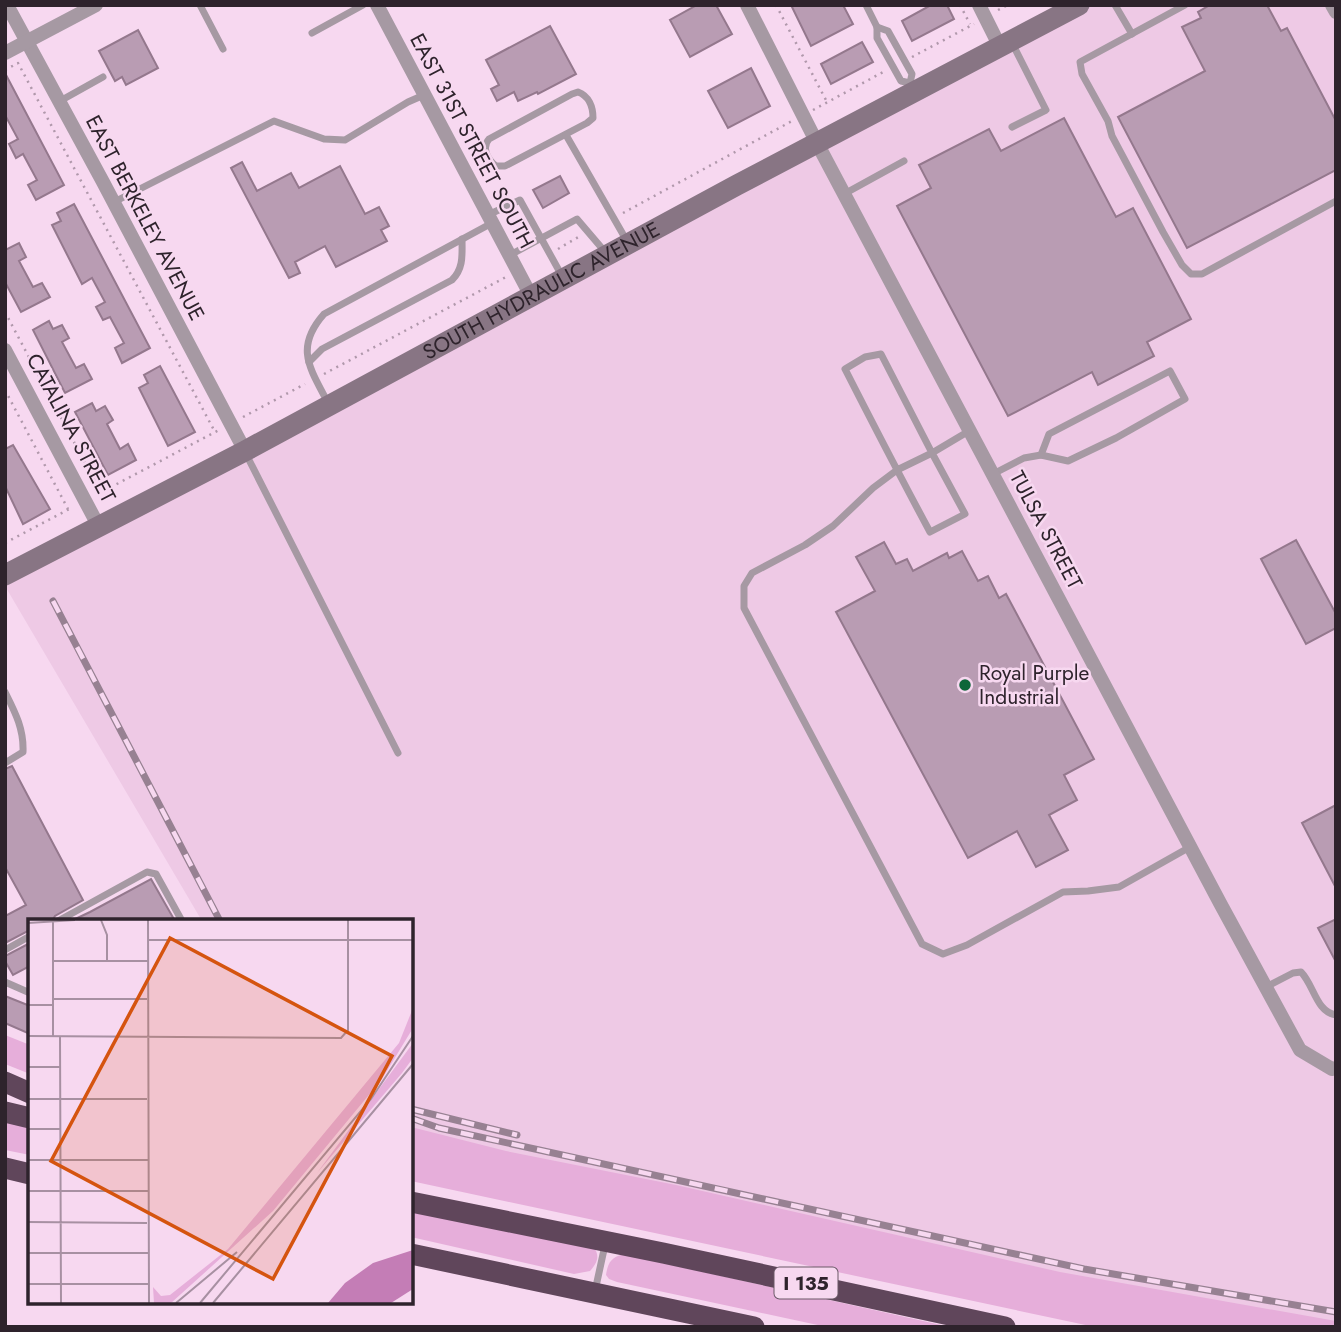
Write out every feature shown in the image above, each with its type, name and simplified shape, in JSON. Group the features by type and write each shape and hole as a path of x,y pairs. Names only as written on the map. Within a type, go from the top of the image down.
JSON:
{"highway":[{"path":"5,1082 28,1092"},
{"path":"5,1112 28,1118"},
{"path":"5,1168 28,1174"},
{"name":"I 135","path":"413,1202 1005,1327"},
{"path":"413,1254 754,1327"}],"street":[{"name":"EAST BERKELEY AVENUE","path":"8,5 245,451"},
{"path":"5,53 96,5"},
{"name":"EAST 31ST STREET SOUTH","path":"377,5 531,296"},
{"name":"TULSA STREET","path":"747,5 817,143 1300,1050 1332,1069 1336,1068"},
{"path":"979,5 1006,44"},
{"name":"SOUTH HYDRAULIC AVENUE","path":"5,575 245,451 817,143 912,87 1006,44 1079,5"},
{"path":"1332,5 1336,12"},
{"name":"CATALINA STREET","path":"5,350 99,527"}],"lane":[{"path":"200,5 223,49"},
{"path":"312,33 363,5"},
{"path":"866,5 877,27 877,38 901,81 912,87 912,74 888,31 877,27"},
{"path":"1115,5 1132,34"},
{"path":"1185,5 1080,62 1082,74 1108,121 1112,136 1182,265 1191,274 1202,274 1336,201"},
{"path":"1006,44 1046,110 1013,127"},
{"path":"59,102 103,77"},
{"path":"578,92 583,94 591,106 593,118 566,135 500,167 490,162 485,148 489,139 578,92"},
{"path":"114,202 274,121 324,139 345,140 424,94"},
{"path":"566,135 628,244"},
{"path":"844,194 904,161"},
{"path":"329,405 310,368 306,348 316,323 324,314 462,239 520,200 564,279"},
{"path":"509,255 577,219 607,255"},
{"path":"309,362 322,349 452,280 459,274 462,239"},
{"path":"880,354 932,453 965,514 930,532 845,369 865,357 880,354"},
{"path":"993,474 1024,458 1041,455 1068,461 1116,439 1185,399 1170,371 1049,435 1041,455"},
{"path":"970,431 897,470 873,488 833,526 805,545 752,573 744,586 744,608 922,944 943,954 967,945 1063,892 1119,887 1190,847"},
{"path":"245,451 398,753"},
{"path":"5,692 22,728 23,741 23,752 5,764"},
{"path":"62,919 147,872 156,874 181,919"},
{"path":"5,950 28,937"},
{"path":"1266,987 1301,972 1307,978 1321,1008 1336,1016"},
{"path":"5,982 28,992"},
{"path":"594,1292 606,1242"}],"path":[{"path":"776,5 828,102"},
{"path":"960,5 971,25"},
{"path":"5,70 18,63 215,432"},
{"path":"5,312 101,492"},
{"path":"5,390 68,509"}],"shaded area":[{"path":"1077,5 1336,5 1336,1327 1231,1327 413,1135 413,919 201,919 5,586 5,575"},
{"path":"5,1035 28,1044 28,1073 5,1064"},
{"path":"5,1122 28,1127 28,1155 5,1150"},
{"path":"413,1128 506,1151 676,1185 1060,1272 1336,1321 1336,1327 1095,1327 413,1181"},
{"path":"413,1211 595,1249 597,1261 590,1271 574,1274 413,1237"},
{"path":"623,1254 950,1327 827,1327 609,1279 606,1275 609,1264"}],"building":[{"path":"697,5 716,5 732,34 690,57 670,20"},
{"path":"791,5 843,5 853,24 811,46"},
{"path":"931,5 947,5 954,19 912,41 902,21"},
{"path":"1210,5 1267,5 1281,31 1287,28 1336,121 1336,170 1187,248 1118,117 1205,71 1182,27 1201,18 1198,12"},
{"path":"550,26 576,74 518,101 514,92 497,101 491,89 499,85 486,60"},
{"path":"138,30 158,68 126,85 122,77 115,81 99,51"},
{"path":"862,42 873,62 831,84 821,64"},
{"path":"751,68 770,106 728,128 708,91"},
{"path":"5,73 64,185 36,200 28,185 37,180 23,154 16,158 9,144 18,139 5,115"},
{"path":"1064,118 1116,217 1133,208 1191,319 1147,342 1154,356 1098,385 1092,372 1008,416 897,206 931,188 919,165 989,129 1001,151"},
{"path":"242,162 257,191 291,173 299,188 340,166 365,214 379,207 389,226 381,230 387,241 336,267 325,246 295,262 300,273 289,278 231,168"},
{"path":"560,176 569,193 543,208 533,190"},
{"path":"74,204 150,348 122,363 115,348 124,343 110,317 103,320 96,307 105,302 92,278 82,284 52,225 61,221 57,213"},
{"path":"19,243 26,257 19,261 33,287 42,283 50,297 21,312 5,282 5,250"},
{"path":"49,321 53,329 62,325 69,338 62,342 76,368 84,364 92,379 65,393 33,330"},
{"path":"160,366 195,432 168,446 139,388 148,383 144,375"},
{"path":"92,403 96,411 105,406 113,420 107,424 120,449 128,444 136,460 108,475 75,412"},
{"path":"13,445 50,509 23,524 5,486 5,449"},
{"path":"1296,540 1336,614 1336,628 1306,644 1261,559"},
{"name":"Royal Purple Industrial","path":"884,542 896,564 907,559 913,571 947,553 949,558 962,551 978,581 988,576 999,598 1006,594 1094,759 1064,775 1077,800 1049,815 1068,850 1036,867 1017,831 968,858 836,612 875,591 856,557"},
{"path":"12,766 83,900 53,919 28,919 28,931 5,943 5,916 26,905 5,867 5,769"},
{"path":"1336,805 1336,888 1302,823"},
{"path":"151,879 174,919 75,919"},
{"path":"1336,919 1336,962 1318,928"},
{"path":"28,944 28,967 13,975 5,956"},
{"path":"5,996 28,1005 28,1033 5,1023"}],"railway":[{"path":"53,601 219,919"},
{"path":"413,1109 517,1135"},
{"path":"413,1119 439,1128 1084,1269 1336,1312"}],"place":[{"name":"Royal Purple Industrial","path":"965,685"}]}
